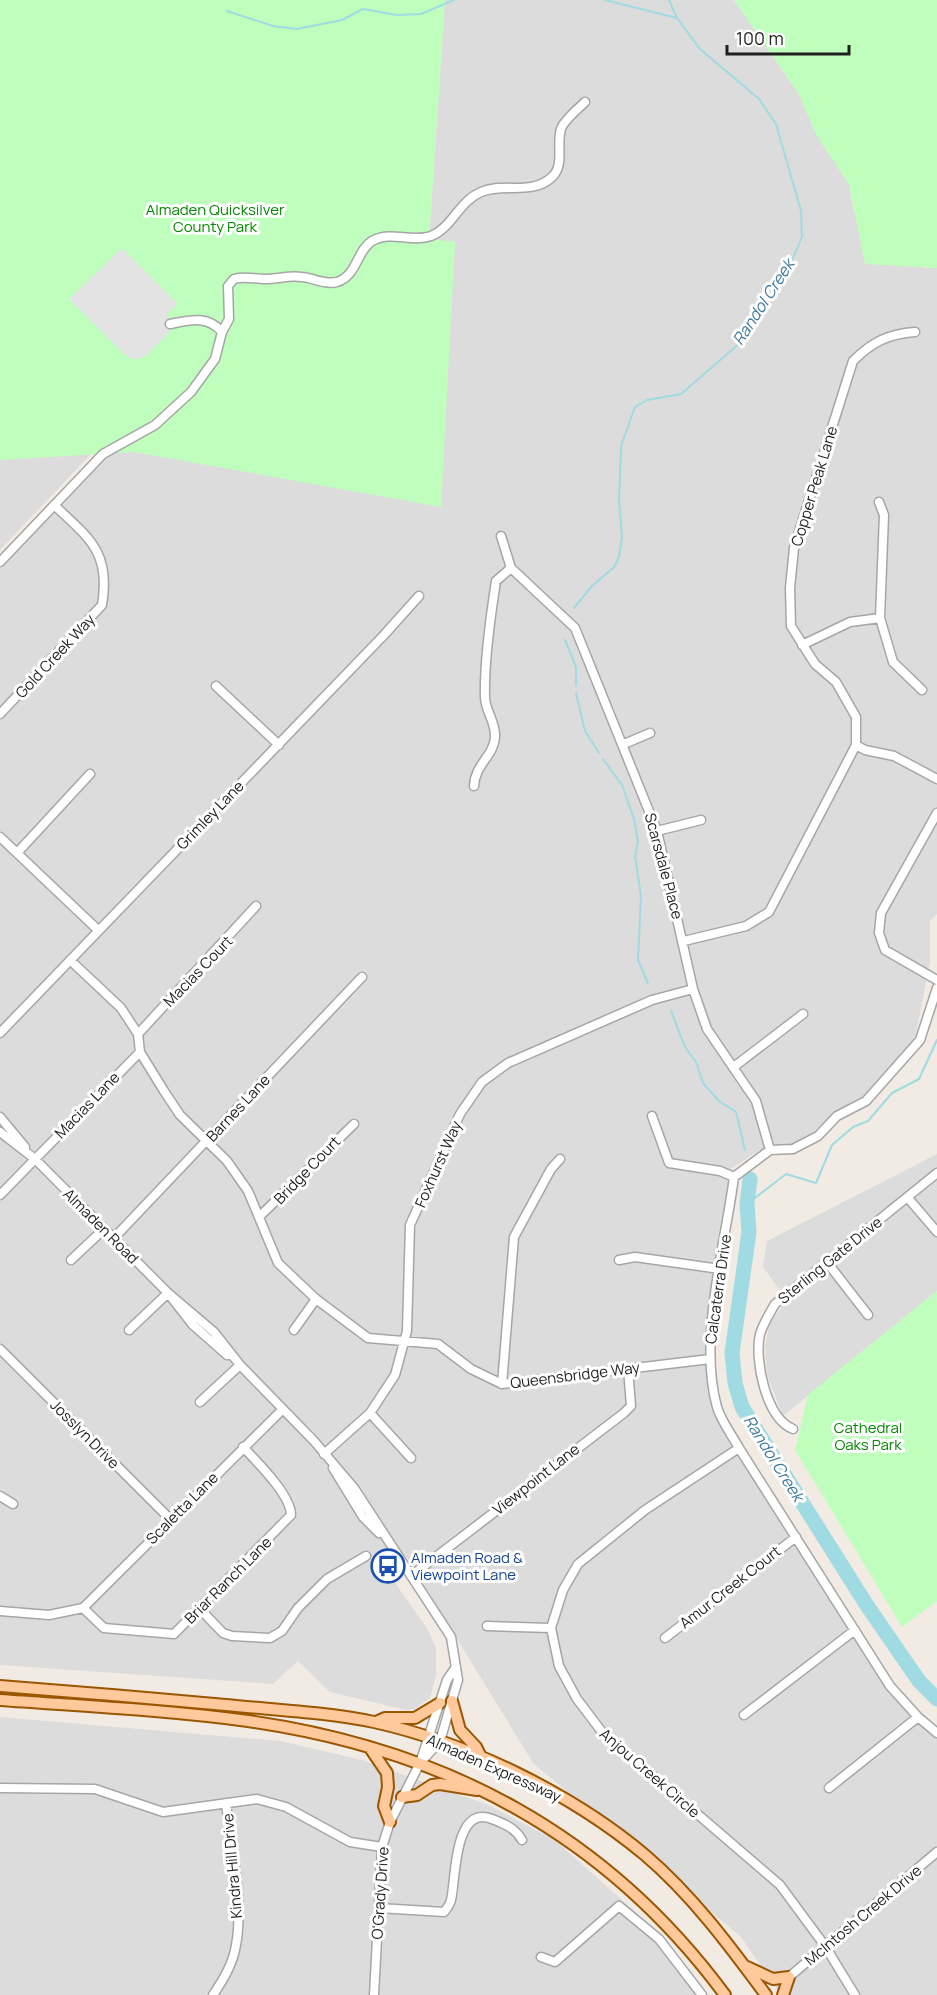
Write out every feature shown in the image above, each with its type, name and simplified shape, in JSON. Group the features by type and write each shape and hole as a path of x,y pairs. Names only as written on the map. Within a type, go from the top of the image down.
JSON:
{"main road":[{"name":"Almaden Expressway","path":"0,1686 311,1713 375,1722 434,1740 482,1759 557,1795 619,1834 677,1886 715,1927 766,1995"},
{"name":"Almaden Expressway","path":"0,1700 250,1722 370,1748 420,1763 483,1790 539,1821 596,1859 686,1944 725,1995"},
{"path":"452,1701 460,1730 476,1747 482,1759"},
{"path":"375,1722 385,1719 415,1718 440,1703"},
{"path":"370,1748 387,1773 388,1787 384,1806 390,1822"},
{"path":"402,1797 417,1795 432,1785 440,1784 465,1790 483,1790"},
{"path":"743,1965 773,1979 789,1977 783,1995"}],"street":[{"path":"0,562 103,454 155,425 191,392 215,359 222,332 229,319 228,286 234,279 292,276 305,277 318,282 336,282 354,269 369,243 375,240 390,236 419,239 432,236 443,229 459,208 484,190 529,188 545,182 553,176 559,166 561,128 585,102"},
{"path":"171,324 200,319 216,325 222,332"},
{"name":"Copper Peak Lane","path":"684,941 746,926 769,912 856,745 856,717 836,682 815,664 791,626 790,588 794,548 853,362 868,346 892,334 915,332"},
{"path":"879,502 884,516 879,618 893,662 903,675 922,690"},
{"name":"Gold Creek Way","path":"0,714 102,605 106,584 103,563 91,540 54,505"},
{"path":"474,786 475,773 491,751 496,739 495,726 485,699 496,581 511,568 501,536"},
{"name":"Scarsdale Place","path":"511,568 575,628 624,744 657,831 684,941 693,989 707,1029 735,1066 756,1101 770,1150"},
{"name":"Grimley Lane","path":"0,1034 408,611 419,596"},
{"path":"802,645 850,622 879,618"},
{"path":"216,686 279,745"},
{"path":"624,744 650,734"},
{"path":"856,745 865,750 894,756 937,779"},
{"path":"17,853 90,774"},
{"path":"937,813 881,913 879,933 885,950 937,980"},
{"path":"657,831 701,820"},
{"path":"0,837 98,930"},
{"name":"Macias Court","path":"138,1034 256,906"},
{"name":"Queensbridge Way","path":"70,960 121,1008 138,1034 140,1052 180,1114 227,1161 248,1191 278,1263 316,1299 368,1338 438,1344 471,1369 502,1384 710,1359"},
{"name":"Barnes Lane","path":"114,1238 362,977"},
{"path":"652,1116 669,1163 720,1171 734,1177 770,1150 793,1149 818,1136 837,1116 866,1101 920,1040 937,988"},
{"name":"Foxhurst Way","path":"324,1454 370,1413 395,1375 407,1331 410,1225 460,1114 482,1082 508,1063 652,1000 693,989"},
{"path":"735,1066 803,1014"},
{"name":"Macias Lane","path":"0,1195 140,1052"},
{"name":"Almaden Road","path":"0,1117 35,1159 168,1293 207,1339 240,1365 283,1409 354,1488 451,1637 458,1680 452,1701 434,1740 420,1763"},
{"name":"Bridge Court","path":"260,1216 354,1124"},
{"name":"Almaden Road","path":"0,1131 35,1159"},
{"path":"502,1384 514,1237 551,1169 560,1159"},
{"name":"Sterling Gate Drive","path":"793,1429 784,1425 771,1407 759,1369 760,1333 775,1304 937,1173"},
{"name":"Calcaterra Drive","path":"734,1177 720,1269 710,1359 718,1408 739,1448 890,1686 918,1717 937,1733"},
{"path":"908,1198 937,1232"},
{"path":"71,1260 104,1229"},
{"path":"619,1260 635,1257 720,1269"},
{"path":"826,1261 868,1315"},
{"path":"129,1330 168,1293"},
{"path":"294,1330 316,1299"},
{"name":"Josslyn Drive","path":"0,1350 170,1519"},
{"path":"200,1402 240,1365"},
{"name":"Viewpoint Lane","path":"411,1576 624,1413 631,1406 628,1369"},
{"name":"Scaletta Lane","path":"83,1608 283,1409"},
{"path":"370,1413 411,1458"},
{"name":"Briar Ranch Lane","path":"83,1608 104,1629 174,1634 200,1609 291,1515 288,1504 267,1473 243,1448"},
{"name":"Anjou Creek Circle","path":"739,1448 645,1510 578,1564 563,1590 551,1628 559,1666 577,1699 602,1732 780,1885 825,1946 855,1995"},
{"path":"0,1496 13,1504"},
{"name":"Amur Creek Court","path":"665,1638 796,1537"},
{"path":"200,1609 223,1633 232,1636 270,1638 282,1630 298,1608 327,1579 366,1556"},
{"path":"0,1611 50,1615 83,1608"},
{"path":"488,1626 551,1628"},
{"path":"744,1716 855,1629"},
{"name":"Almaden Road","path":"434,1740 440,1703 447,1680 456,1667"},
{"path":"829,1788 918,1717"},
{"name":"O'Grady Drive","path":"375,1995 382,1847 390,1822 420,1763"},
{"path":"0,1788 95,1789 163,1812 257,1799 286,1807 339,1837 382,1847"},
{"name":"Kindra Hill Drive","path":"213,1995 226,1974 236,1947 239,1921 226,1803"},
{"path":"379,1908 444,1912 451,1899 456,1853 468,1828 478,1818 489,1818 514,1828 522,1840"},
{"name":"McIntosh Creek Drive","path":"789,1977 937,1852"},
{"path":"541,1957 555,1962 619,1906 659,1939 701,1994"}],"shaded area":[{"path":"445,0 734,0 799,94 817,136 849,184 854,212 924,268 937,268 937,914 930,921 930,962 915,1038 868,1093 836,1111 807,1138 786,1147 760,1150 732,1168 705,1342 714,1405 727,1439 862,1651 899,1703 937,1738 937,1995 781,1995 741,1937 533,1763 407,1557 388,1573 427,1628 436,1648 436,1675 430,1698 415,1709 406,1710 330,1692 298,1661 273,1684 0,1665 0,569 112,453 134,452 454,242 429,240"},
{"path":"120,250 124,250 178,304 168,313 169,333 143,358 132,359 123,353 69,299"},
{"path":"0,453 91,454 0,550"},
{"path":"937,1154 937,1291 783,1416 767,1375 765,1347 769,1325 787,1300 763,1267 767,1241"},
{"path":"0,1717 280,1741 362,1760 488,1805 555,1840 643,1919 698,1995 0,1995"}],"green space":[{"name":"Almaden Quicksilver County Park","path":"0,0 445,0 429,239 455,242 441,507 134,452 0,460"},
{"path":"734,0 937,0 937,268 865,264 849,184 817,136 799,94"},
{"name":"Cathedral Oaks Park","path":"937,1291 937,1601 902,1627 795,1450 808,1395"}],"waterway":[{"path":"227,11 273,26 297,29 342,20 363,9 397,15 421,14 454,0"},
{"path":"605,0 677,18"},
{"name":"Randol Creek","path":"574,608 592,586 614,567 619,557 622,537 619,501 621,446 635,407 647,400 681,394 741,342 786,274 802,237 801,211 776,124 759,99 700,49 677,18 669,0"},
{"name":"Randol Creek","path":"565,640 576,667 576,686"},
{"name":"Randol Creek","path":"576,693 585,731 599,753"},
{"name":"Randol Creek","path":"603,759 622,785 634,819 638,842 635,856 641,896 638,960 648,984"},
{"name":"Randol Creek","path":"671,1011 685,1047 696,1062 703,1083 719,1101 736,1112 745,1150"},
{"path":"747,1204 786,1174 816,1183 832,1145 853,1127 868,1121 892,1093 919,1079 937,1040"},
{"name":"Randol Creek","path":"750,1179 747,1204 749,1232 732,1353 735,1383 742,1407 866,1604 919,1681 937,1699"}],"place":[{"name":"Almaden Road & Viewpoint Lane","path":"388,1566"}]}
